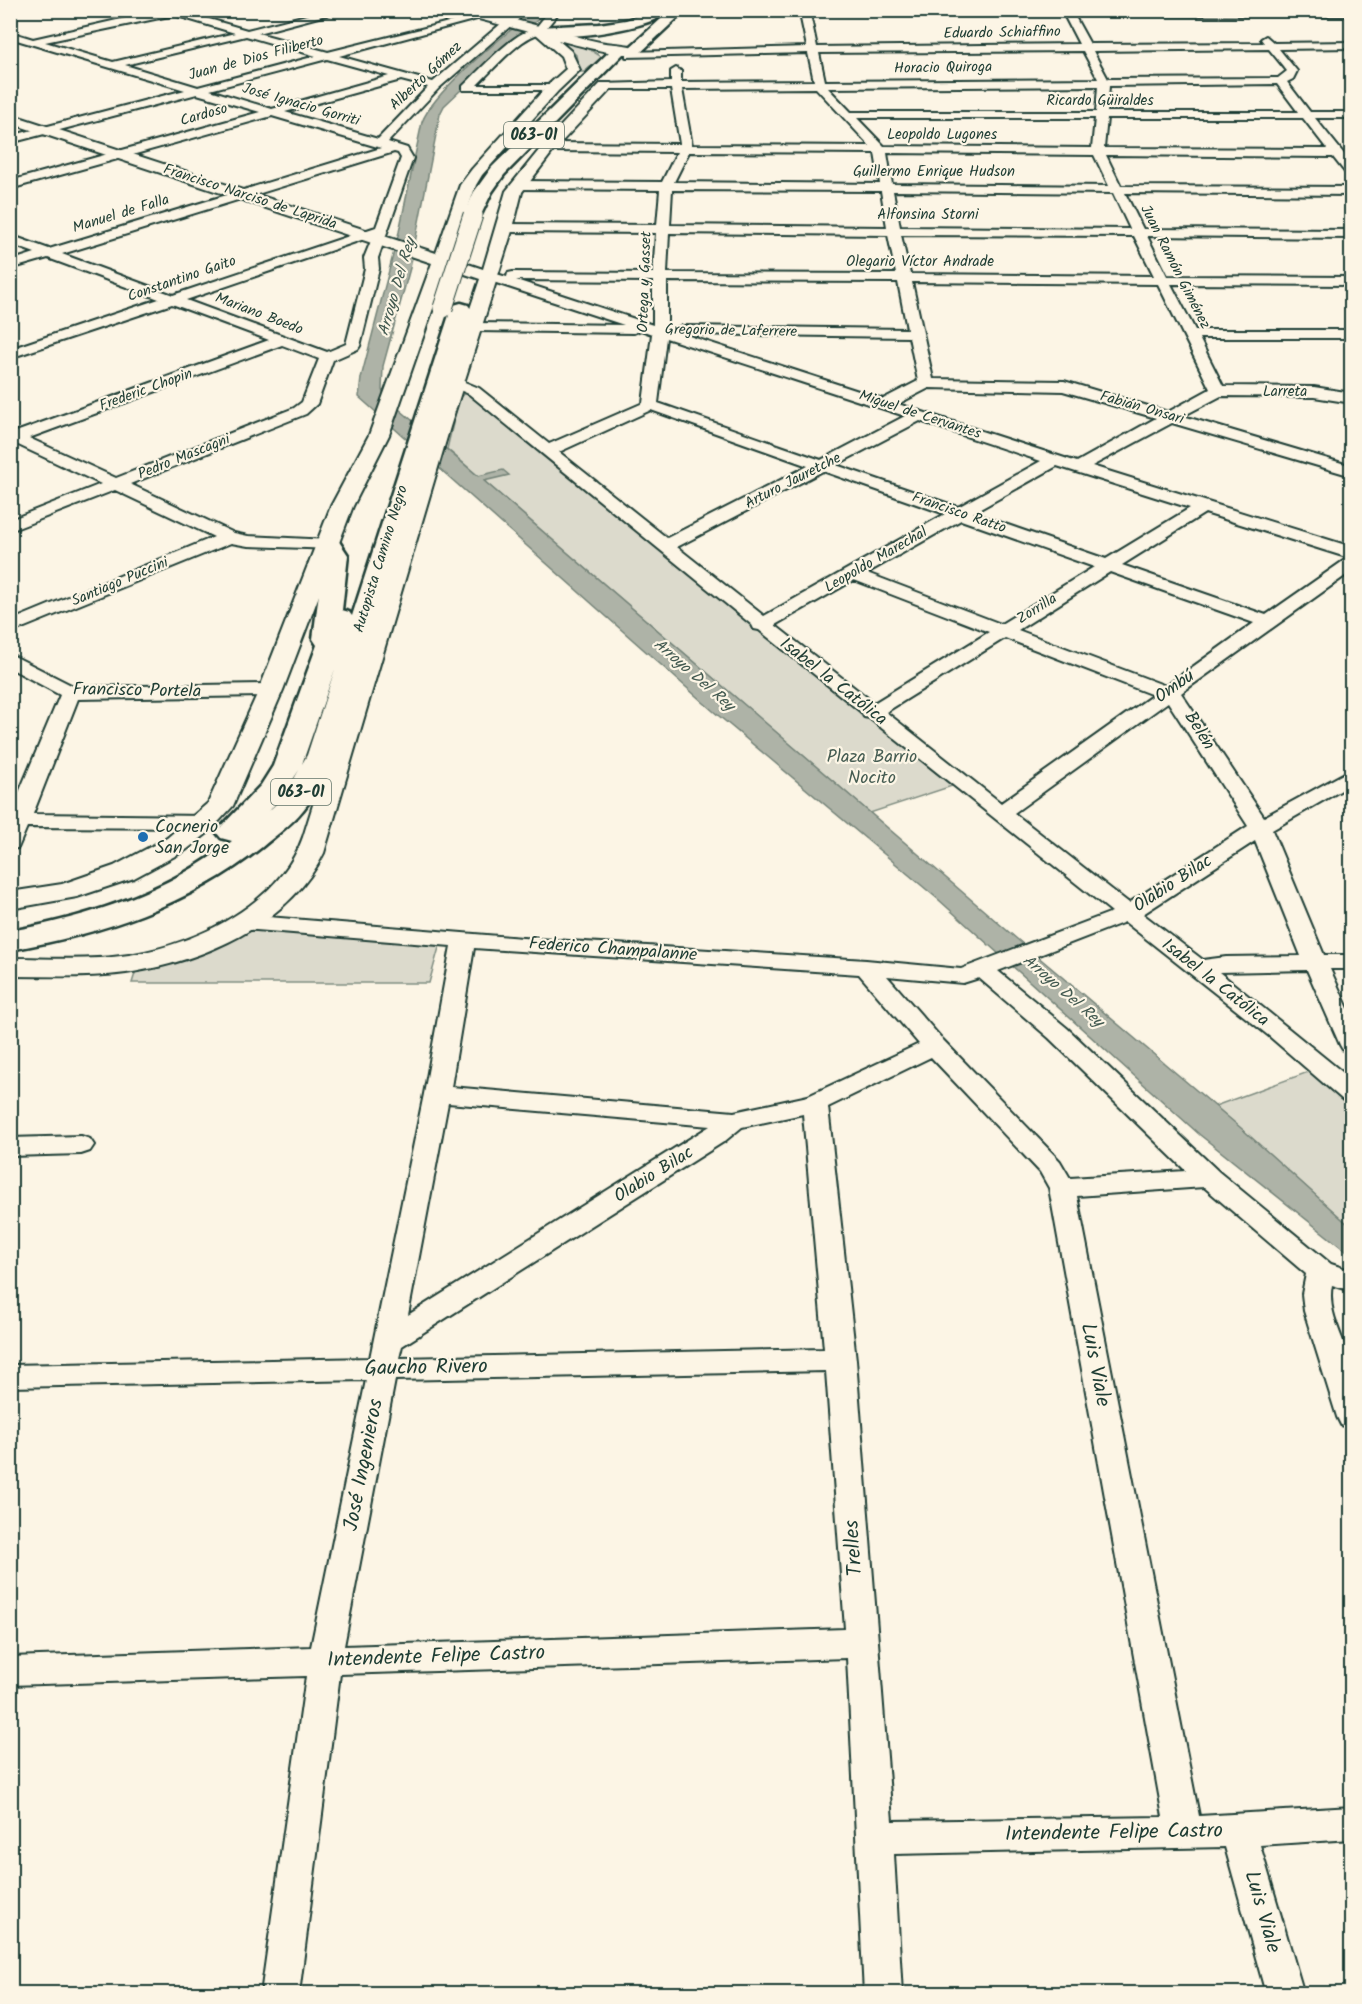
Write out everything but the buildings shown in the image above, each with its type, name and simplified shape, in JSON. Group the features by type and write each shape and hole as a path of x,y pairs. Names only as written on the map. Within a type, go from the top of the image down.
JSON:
{"main road":[{"name":"063-01","path":"621,56 680,11"},
{"path":"525,29 607,28 644,20 659,12"},
{"name":"063-01","path":"621,56 659,12"},
{"path":"606,86 618,72 621,56"},
{"path":"541,103 621,56"},
{"name":"Autopista Camino Negro","path":"10,941 78,927 135,908 169,893 233,856 280,817 298,797 321,755 426,415 472,215 483,192 498,171 621,56"},
{"name":"Autopista Camino Negro","path":"452,308 499,222 503,186 527,154 621,56"},
{"name":"Autopista Camino Negro","path":"10,924 83,906 157,877 220,841 253,812 273,789 287,766 323,669 407,475"},
{"path":"323,669 336,555 329,545"}],"street":[{"path":"114,65 340,10"},
{"path":"450,10 621,56"},
{"name":"Alberto Gómez","path":"380,144 435,86 525,29 524,10"},
{"path":"553,88 467,88 516,42 525,29 556,10"},
{"path":"10,47 175,11 324,56 435,86"},
{"path":"680,11 804,11 935,16 1067,11 1250,18 1352,13"},
{"path":"804,11 820,84 880,149 894,231 926,383 886,404"},
{"path":"1067,11 1104,81 1098,151"},
{"name":"Juan de Dios Filiberto","path":"10,140 473,16"},
{"path":"1250,18 1292,71 1290,77 1280,81 1352,173"},
{"path":"10,901 76,887 128,870 181,841 206,822 220,806 271,690 329,545 342,506 379,435 456,215 471,180 553,88 572,71 572,59 554,42 525,29"},
{"name":"José Ignacio Gorriti","path":"10,35 403,151 407,154 407,158 378,236"},
{"name":"Eduardo Schiaffino","path":"621,56 676,52 1352,45"},
{"path":"676,52 676,86 685,148"},
{"name":"Cardoso","path":"10,185 399,77"},
{"name":"Horacio Quiroga","path":"606,86 1280,81"},
{"path":"426,415 455,383 489,276 499,222 517,185 606,86"},
{"name":"Ricardo Güiraldes","path":"848,115 972,110 1101,116 1352,115"},
{"name":"Francisco Narciso de Laprida","path":"10,118 378,236 489,276"},
{"name":"Leopoldo Lugones","path":"549,147 1335,153"},
{"path":"242,194 394,148"},
{"name":"Ortega y Gasset","path":"650,405 660,330 660,277 666,187 685,148"},
{"name":"Juan Ramón Giménez","path":"1098,151 1218,391"},
{"name":"Guillermo Enrique Hudson","path":"517,185 1352,191"},
{"name":"Manuel de Falla","path":"10,265 242,194"},
{"name":"Alfonsina Storni","path":"499,222 663,230 1352,234"},
{"path":"327,357 353,346 378,236"},
{"name":"Constantino Gaito","path":"10,354 172,300 378,236"},
{"name":"Mariano Boedo","path":"10,239 327,357"},
{"name":"Olegario Víctor Andrade","path":"489,276 1352,281"},
{"name":"Miguel de Cervantes","path":"489,276 1054,460 1352,553"},
{"name":"Gregorio de Laferrere","path":"474,327 916,333"},
{"path":"1191,334 1352,334"},
{"name":"Frederic Chopin","path":"12,437 281,341"},
{"name":"Pedro Mascagni","path":"10,526 300,411 309,404 327,357"},
{"name":"Isabel la Católica","path":"455,383 474,391 761,625 1322,1067 1352,1094"},
{"name":"Fabián Onsari","path":"926,383 1053,384 1083,390 1352,471"},
{"path":"1079,467 1218,391"},
{"name":"Larreta","path":"1218,391 1314,392 1352,398"},
{"path":"548,451 650,405"},
{"name":"Francisco Ratto","path":"650,405 1268,622"},
{"name":"Arturo Jauretche","path":"665,546 920,415"},
{"path":"12,437 228,537 248,541 329,545"},
{"name":"Leopoldo Marechal","path":"761,625 1054,460"},
{"path":"10,967 78,968 143,961 202,941 243,922 268,903 295,877 310,853 407,475"},
{"name":"Zorrilla","path":"871,713 1204,506"},
{"name":"Santiago Puccini","path":"10,628 228,537"},
{"name":"Ombú","path":"1000,813 1352,562"},
{"name":"Belén","path":"853,574 1005,629 1167,693 1182,704 1260,828 1352,1045"},
{"name":"Francisco Portela","path":"10,660 71,693 271,690"},
{"path":"10,843 16,820 71,693"},
{"name":"Olabio Bilac","path":"983,970 1126,914 1260,828 1352,775"},
{"path":"16,820 206,822"},
{"name":"Federico Champalanne","path":"243,922 866,967 950,977 983,970"},
{"name":"José Ingenieros","path":"280,1994 325,1660 437,1094 464,939"},
{"path":"1197,968 1226,964 1352,962"},
{"name":"Luis Viale","path":"866,967 934,1046 1051,1167 1062,1188 1184,1833"},
{"path":"983,970 1058,1033 1210,1178 1322,1271 1352,1281"},
{"path":"894,998 950,977"},
{"name":"Olabio Bilac","path":"386,1354 716,1136 734,1120 815,1103 934,1046"},
{"path":"437,1094 734,1120"},
{"name":"Trelles","path":"815,1103 841,1360 876,1838 883,1994"},
{"path":"10,1147 81,1145"},
{"path":"1062,1188 1210,1178"},
{"path":"1322,1271 1316,1294 1318,1311 1352,1417"},
{"name":"Gaucho Rivero","path":"10,1376 386,1354 841,1360"},
{"name":"Intendente Felipe Castro","path":"10,1671 861,1642"},
{"name":"Intendente Felipe Castro","path":"876,1838 1184,1833 1352,1823"},
{"name":"Luis Viale","path":"1238,1830 1285,1994"}],"green space":[{"path":"561,41 589,49 602,57 584,72 579,72 576,55"},
{"name":"Plaza Barrio Nocito","path":"465,393 472,395 952,786 870,813 447,449 459,398"},
{"path":"243,930 440,944 429,983 132,983 137,967"},
{"path":"1322,1067 1351,1094 1351,1227 1215,1106"}],"water":[{"name":"Arroyo Del Rey","path":"534,11 547,11 444,106 440,114 410,268 383,366 382,390 386,398 478,476 503,470 509,475 484,481 1017,939 1241,1128 1351,1227 1351,1255 1200,1135 939,900 713,711 359,397 361,378 399,232 422,122 429,109 456,79"}],"place":[{"name":"Cocnerio San Jorge","path":"143,837"}]}
